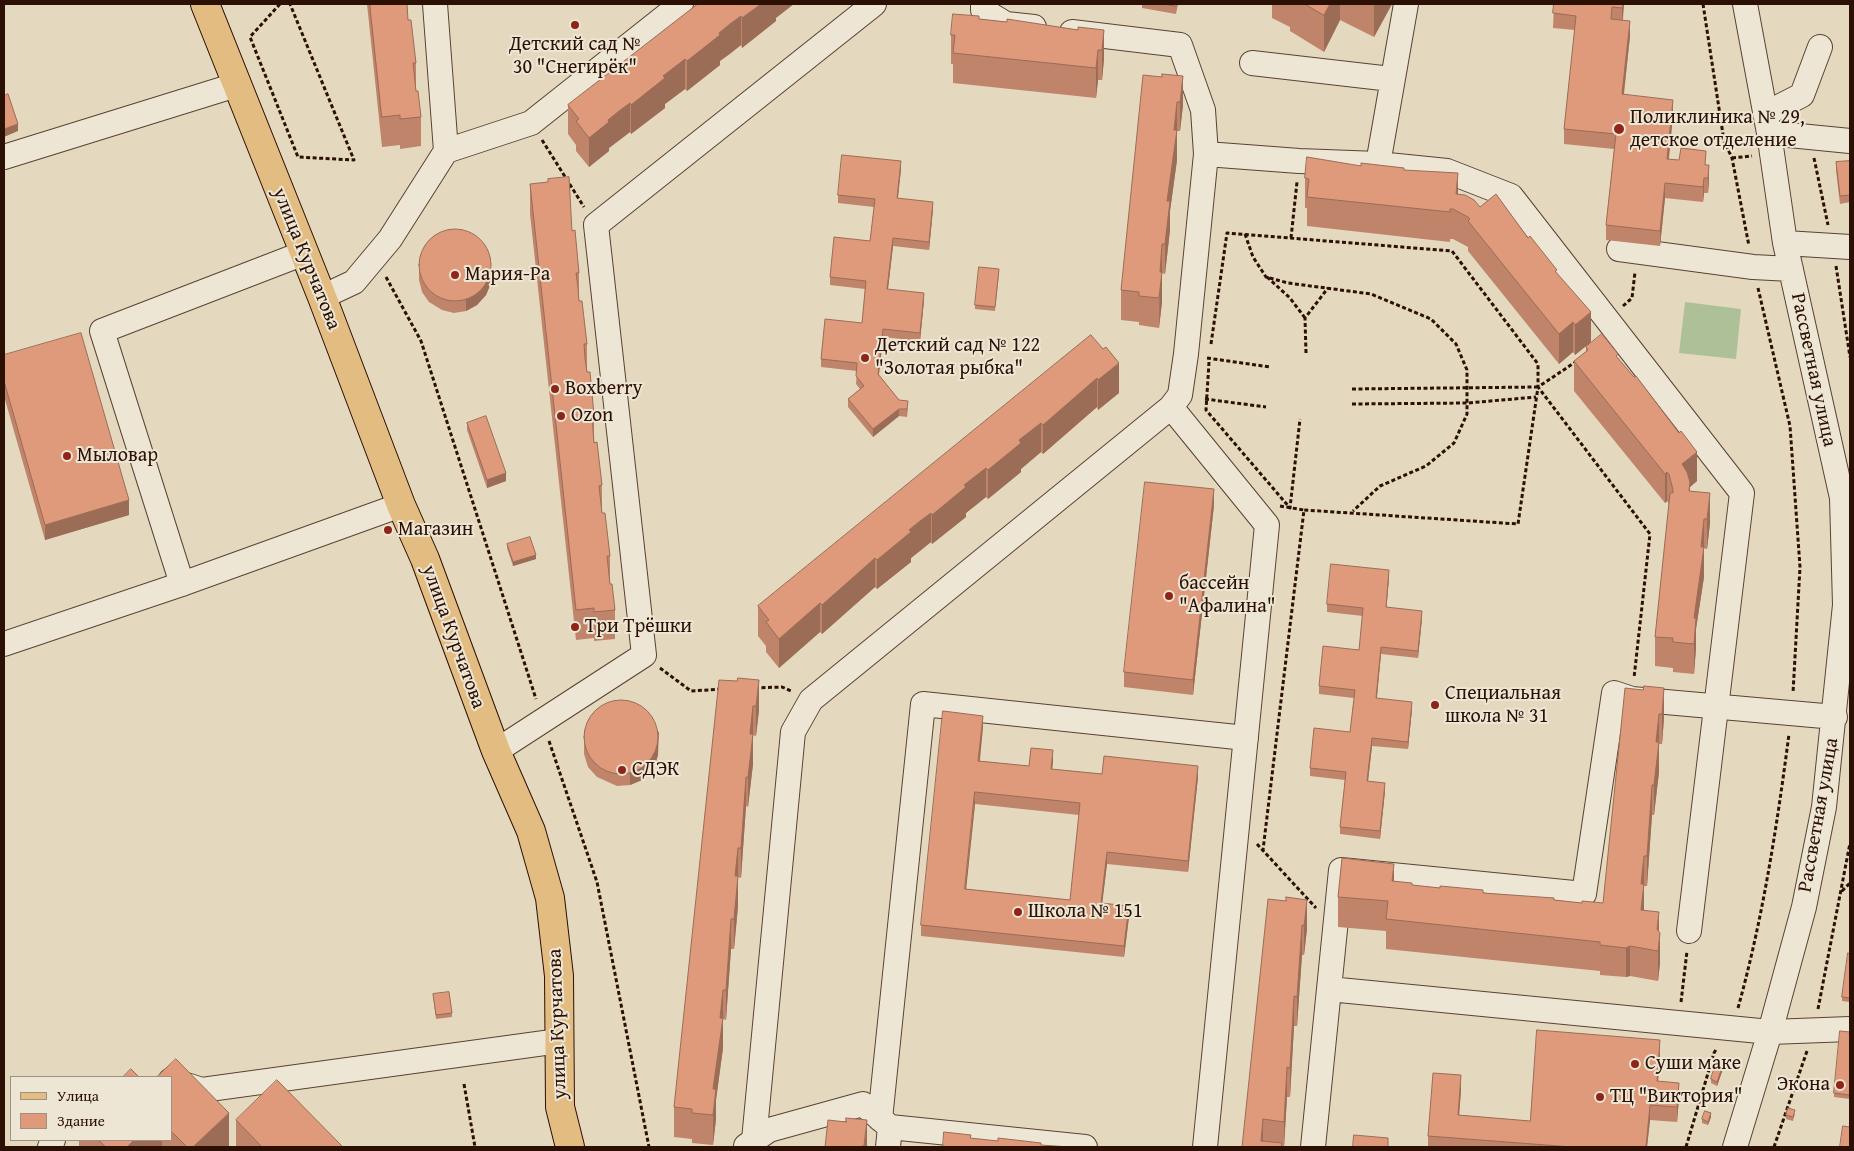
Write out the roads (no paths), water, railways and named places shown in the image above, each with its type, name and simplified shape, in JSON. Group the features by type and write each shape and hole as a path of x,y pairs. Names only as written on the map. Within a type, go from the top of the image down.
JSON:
{"main road":[{"name":"улица Курчатова","path":"205,4 322,298 401,505 425,559 496,751 531,831 550,898 558,976 560,1108 570,1147"}],"street":[{"path":"322,298 354,282 390,238 446,152 435,4"},
{"path":"446,152 531,123 681,4"},
{"path":"496,751 644,655 596,225 874,4"},
{"path":"750,1144 793,732 811,700 1175,401 1198,356 1206,154 1203,110 1180,46 1006,24 983,10 983,4"},
{"path":"1378,164 1406,4"},
{"name":"Рассветная улица","path":"1735,1147 1770,1032 1804,907 1824,807 1841,704 1845,605 1842,498 1785,243 1767,124 1745,4"},
{"path":"1767,124 1802,95 1820,47"},
{"path":"1252,63 1392,79"},
{"path":"4,157 236,85"},
{"path":"1767,124 1850,141"},
{"path":"1206,154 1299,161 1378,164 1447,171 1511,196 1742,493 1689,931"},
{"path":"1785,243 1850,247"},
{"path":"1628,250 1753,266 1791,268"},
{"path":"182,584 102,331 304,252"},
{"path":"1175,401 1267,525 1204,1147"},
{"path":"4,644 182,584 401,505"},
{"path":"1312,1147 1341,870 1584,894 1614,693 1632,699 1791,714 1841,704"},
{"path":"886,1131 923,704 1246,738"},
{"path":"1328,989 1770,1032 1850,1029"},
{"path":"172,1080 202,1090 290,1090 559,1041"},
{"path":"750,1144 769,1130 863,1104 886,1131 1086,1147"}],"place":[{"name":"Детский сад № 30 \"Снегирёк\"","path":"575,25"},
{"name":"Поликлиника № 29, детское отделение","path":"1619,129"},
{"name":"Мария-Ра","path":"455,275"},
{"name":"Детский сад № 122 \"Золотая рыбка\"","path":"865,358"},
{"name":"Boxberry","path":"555,389"},
{"name":"Ozon","path":"561,416"},
{"name":"Мыловар","path":"67,456"},
{"name":"Магазин","path":"388,530"},
{"name":"бассейн \"Афалина\"","path":"1169,596"},
{"name":"Три Трёшки","path":"575,627"},
{"name":"Специальная школа № 31","path":"1435,705"},
{"name":"СДЭК","path":"622,770"},
{"name":"Школа № 151","path":"1018,912"},
{"name":"Суши маке","path":"1635,1064"},
{"name":"Экона","path":"1840,1085"},
{"name":"ТЦ \"Виктория\"","path":"1600,1097"}]}
